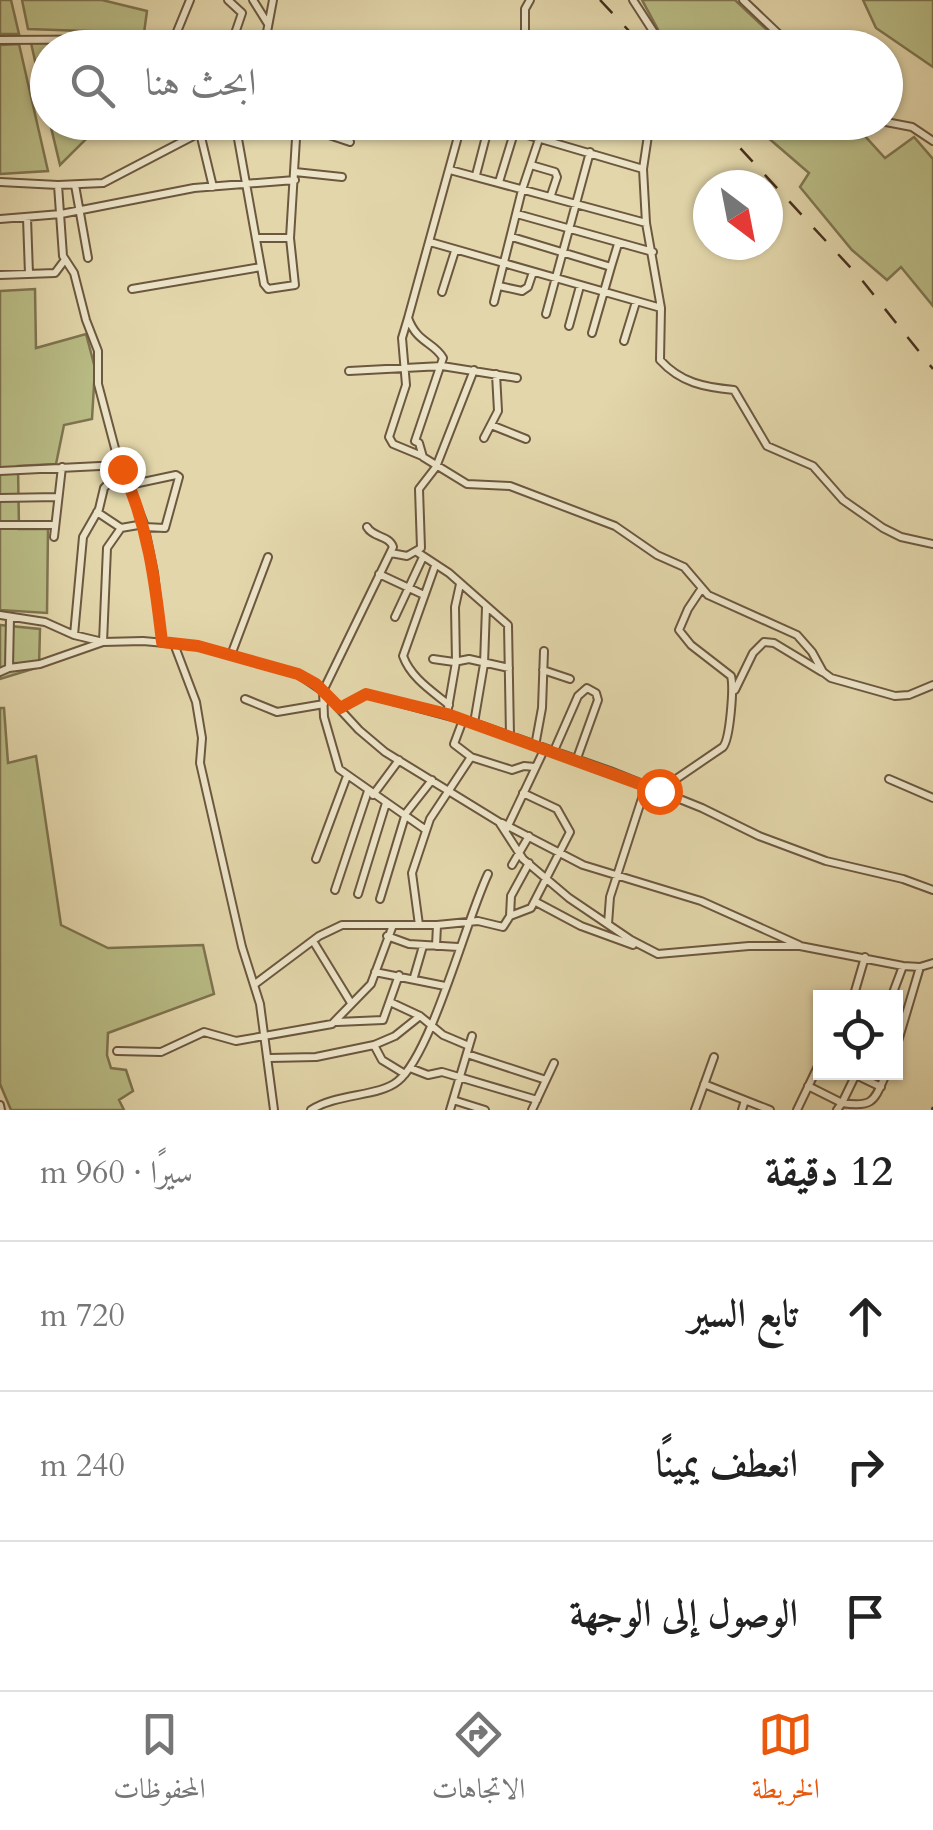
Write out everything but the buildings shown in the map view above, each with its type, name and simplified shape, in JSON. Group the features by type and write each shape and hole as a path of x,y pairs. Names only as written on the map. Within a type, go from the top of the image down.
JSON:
{"street":[{"path":"178,30 190,0"},
{"path":"228,0 242,13 234,30"},
{"path":"253,0 270,27"},
{"path":"269,30 273,0"},
{"path":"524,30 530,0"},
{"path":"632,0 652,30"},
{"path":"743,0 774,30"},
{"path":"0,40 30,40"},
{"path":"903,125 933,141"},
{"path":"0,182 58,186 108,182 187,140"},
{"path":"202,140 213,187"},
{"path":"238,140 266,288 294,285 290,238 296,140"},
{"path":"344,140 350,142"},
{"path":"458,140 402,338 406,384 390,440 467,484 510,486 553,505 600,519 657,555 684,566 702,588 724,604 760,616 796,635 823,672"},
{"path":"476,175 483,140"},
{"path":"500,182 512,140"},
{"path":"494,302 538,140"},
{"path":"546,140 643,168"},
{"path":"647,140 643,168 646,223 661,308 658,349 664,365 699,387 738,394 767,446 801,458 843,500 883,528 901,537 933,544"},
{"path":"546,314 590,152"},
{"path":"531,165 555,172 557,177 550,194"},
{"path":"450,170 646,223"},
{"path":"0,219 61,214 295,176 342,177"},
{"path":"75,185 88,258"},
{"path":"58,186 64,260 74,274 98,351 98,384 121,467 144,526 162,642"},
{"path":"517,214 653,252"},
{"path":"28,218 28,274"},
{"path":"256,238 290,238"},
{"path":"512,238 612,267"},
{"path":"430,242 661,308"},
{"path":"592,333 618,244"},
{"path":"442,292 455,251"},
{"path":"0,275 55,273 64,260"},
{"path":"132,289 261,267"},
{"path":"499,286 522,291 534,272"},
{"path":"569,326 580,286"},
{"path":"624,342 636,302"},
{"path":"408,318 419,338 441,353 442,366 415,441 423,457"},
{"path":"349,371 442,366 517,378"},
{"path":"395,617 410,589 423,544 419,489 436,466 474,370"},
{"path":"484,438 498,410 496,374"},
{"path":"491,425 526,439"},
{"path":"54,538 62,467"},
{"path":"0,470 121,467"},
{"path":"74,636 82,542 104,488 121,467"},
{"path":"97,512 122,528 165,528 180,477 130,486"},
{"path":"0,498 58,497"},
{"path":"0,526 53,525"},
{"path":"367,527 372,534 391,542 390,553 323,691 324,704 336,764 346,776 426,830"},
{"path":"103,642 106,548 122,528"},
{"path":"390,553 420,555 508,624 510,736"},
{"path":"231,655 268,558"},
{"path":"435,566 404,647 404,660 427,688 449,705"},
{"path":"379,574 424,595"},
{"path":"447,714 456,662 455,606 460,584"},
{"path":"702,588 680,630 692,645 726,669 734,693"},
{"path":"474,723 484,664 486,607"},
{"path":"0,615 45,622 74,636 103,642 198,646 298,674 323,691 374,744 507,828 616,877 701,901 800,946"},
{"path":"9,668 10,617"},
{"path":"0,672 40,664 103,642"},
{"path":"659,791 726,744 734,693 753,653 764,642 774,643 831,678 895,696 933,686"},
{"path":"174,644 196,702 202,738 200,763 242,947 255,984 270,1058 274,1110"},
{"path":"535,746 542,708 544,651"},
{"path":"433,659 469,659 509,668"},
{"path":"543,670 570,679"},
{"path":"554,753 578,696 587,688 596,693 598,700 576,761"},
{"path":"340,708 366,694 447,714 659,791 826,861 933,890"},
{"path":"245,698 277,712 324,704"},
{"path":"463,720 454,744 471,757 510,770 535,767"},
{"path":"544,750 507,828 519,854 546,879 644,948"},
{"path":"419,925 412,874 426,830 471,757"},
{"path":"335,890 370,793 399,760"},
{"path":"316,859 346,776"},
{"path":"889,778 933,798"},
{"path":"380,898 406,817 432,780"},
{"path":"608,924 610,896 646,786"},
{"path":"510,916 527,911 536,902 570,832 561,813 523,793"},
{"path":"358,894 386,804"},
{"path":"512,866 528,836"},
{"path":"255,984 313,941 342,926 483,922 502,927 510,916 511,896 528,864"},
{"path":"311,1110 334,1098 393,1084 408,1071 432,1022 488,874"},
{"path":"536,902 581,926 658,954 800,946 903,966 920,968 933,963"},
{"path":"336,1022 371,984 393,925"},
{"path":"436,925 436,946"},
{"path":"388,936 402,943 458,946"},
{"path":"313,941 351,1003"},
{"path":"414,978 424,946"},
{"path":"855,990 865,957"},
{"path":"894,990 903,966"},
{"path":"903,1025 920,968"},
{"path":"375,972 445,986"},
{"path":"117,1051 161,1052 204,1032 236,1041 322,1028 336,1022 381,1020 399,976"},
{"path":"390,1002 432,1022 468,1050 546,1080"},
{"path":"270,1058 316,1057 374,1045 395,1036 420,1016"},
{"path":"450,1110 472,1036"},
{"path":"374,1045 389,1066 393,1084"},
{"path":"694,1110 714,1057"},
{"path":"532,1110 554,1062"},
{"path":"389,1066 428,1074 442,1072 537,1100"},
{"path":"797,1110 813,1076"},
{"path":"839,1106 854,1080"},
{"path":"868,1080 880,1086"},
{"path":"808,1086 839,1106 862,1106 869,1104 883,1080"},
{"path":"704,1084 770,1110"},
{"path":"453,1100 486,1110"},
{"path":"742,1110 745,1100"}],"green space":[{"path":"0,0 11,0 19,34 0,34"},
{"path":"22,0 102,0 147,11 144,30 28,29"},
{"path":"642,0 735,0 767,30 658,30"},
{"path":"863,0 933,0 933,67 903,46 903,30 876,28"},
{"path":"19,44 30,92 30,140 41,140 48,171 0,174 0,45"},
{"path":"914,137 933,159 933,306 901,267 887,280 852,250 800,187 809,173 771,140 869,140 885,158"},
{"path":"54,140 85,140 60,165"},
{"path":"35,289 36,348 86,334 95,368 92,419 64,425 56,464 18,466 19,529 48,529 47,613 0,610 0,291"},
{"path":"0,625 40,629 39,667 0,679"},
{"path":"0,708 4,708 8,763 36,756 61,925 108,948 203,945 214,994 108,1033 111,1068 126,1070 133,1091 119,1100 124,1110 11,1110 0,1084"}],"railway":[{"path":"600,0 628,30"},
{"path":"733,140 861,279 933,369"}],"route":[{"path":"122,469 136,499 149,546 162,642 198,646 298,674 316,684 340,708 366,694 447,714 610,770 659,791"}]}
